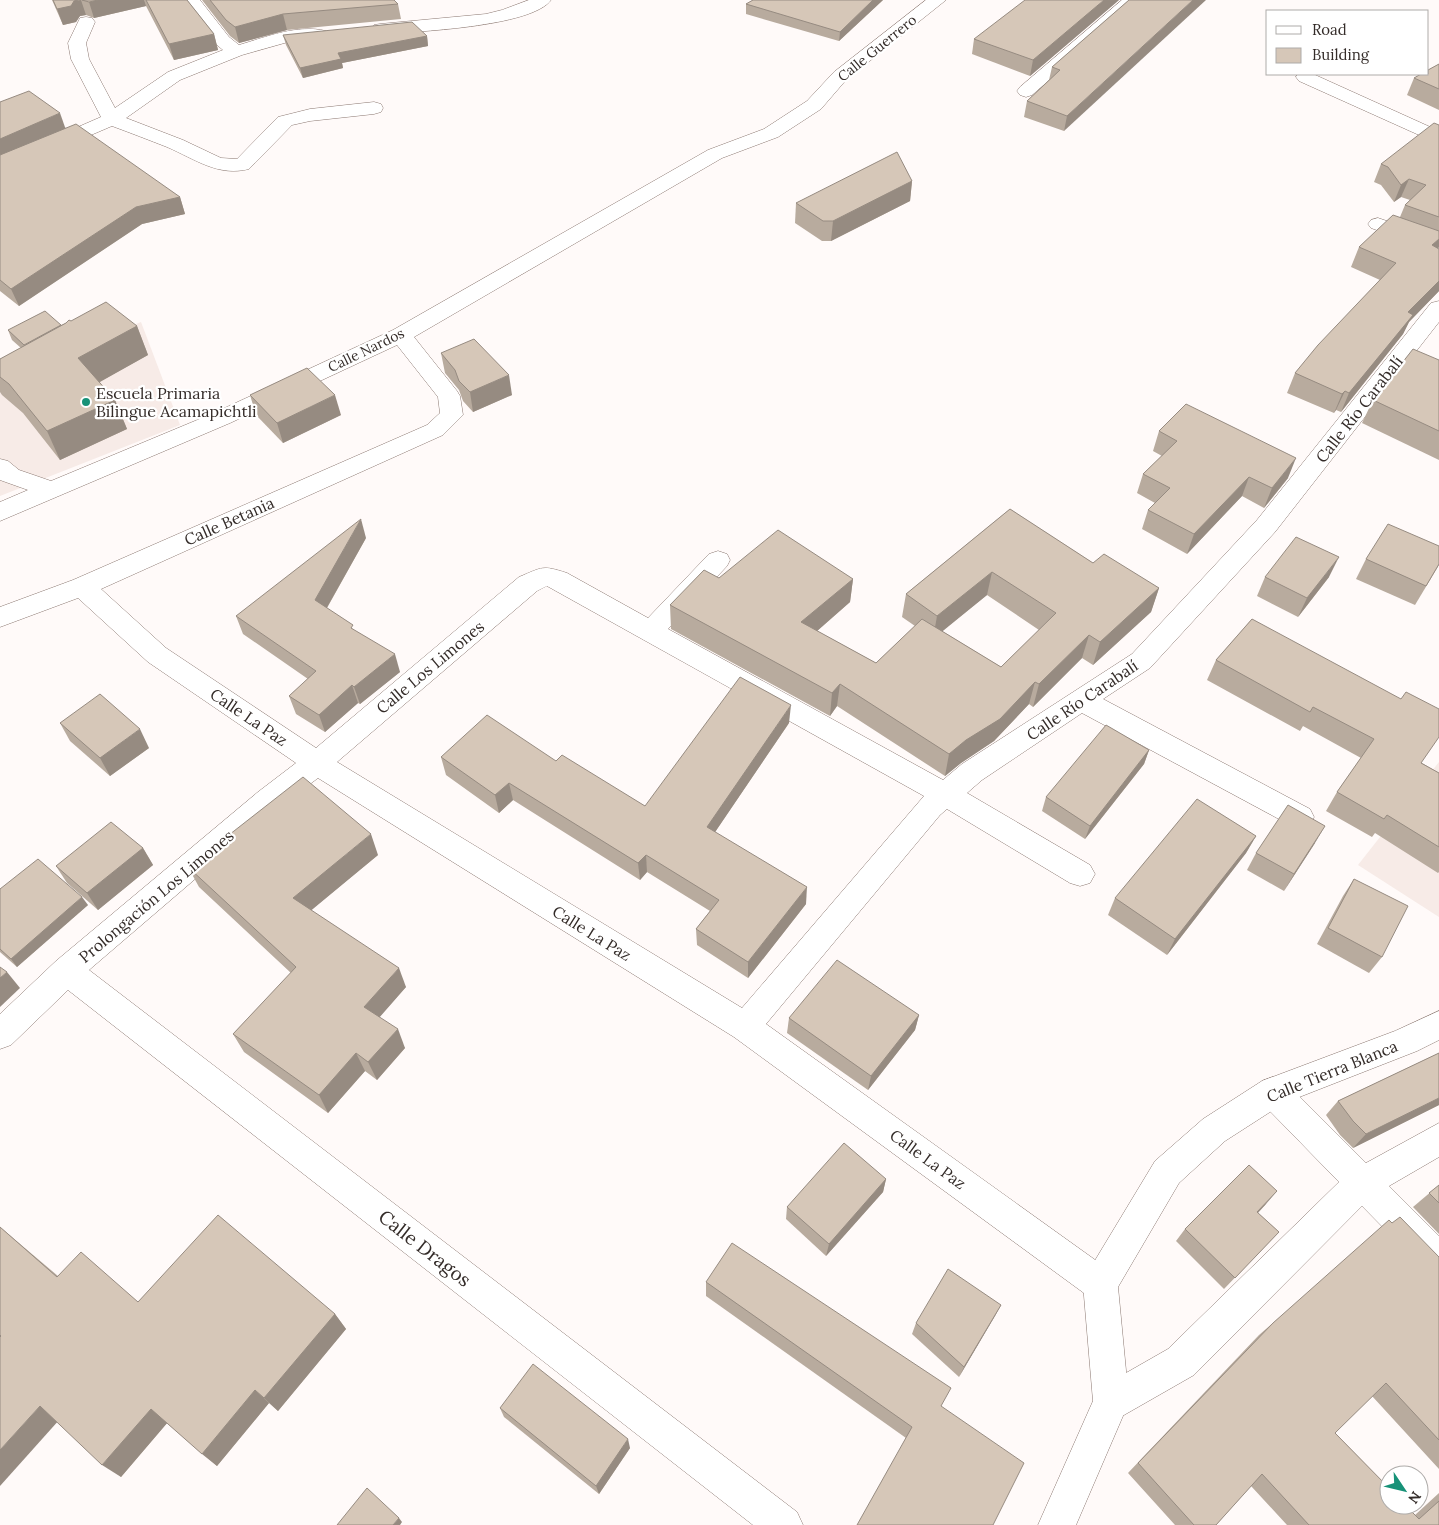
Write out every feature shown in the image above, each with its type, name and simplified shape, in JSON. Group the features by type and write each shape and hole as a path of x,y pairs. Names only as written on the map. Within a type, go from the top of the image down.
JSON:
{"street":[{"path":"191,0 223,41 236,51"},
{"path":"364,30 487,18 528,9 542,0"},
{"name":"Calle Guerrero","path":"716,154 771,133 814,105 840,76 937,0"},
{"path":"1026,90 1132,0"},
{"path":"86,22 77,42 80,59 112,119 176,144 217,164 242,165 253,152 277,132 285,121 310,115 374,108"},
{"path":"0,168 112,119 174,76 236,51 287,38 335,33"},
{"path":"1305,77 1439,138"},
{"name":"Calle Nardos","path":"0,512 222,418 401,335 716,154"},
{"path":"1378,224 1439,246"},
{"name":"Calle Río Carabalí","path":"745,1027 930,807 972,772 1083,701 1141,661 1266,526 1439,308"},
{"name":"Calle Betania","path":"0,617 82,587 434,430 452,415 449,396 401,335"},
{"path":"0,468 11,476 53,490"},
{"path":"718,560 651,631 945,794 1080,874"},
{"name":"Calle Los Limones","path":"317,763 528,584 546,576 558,580 651,631"},
{"name":"Calle La Paz","path":"82,587 157,655 317,763 745,1027 1100,1284"},
{"path":"1083,701 1300,817"},
{"name":"Prolongación Los Limones","path":"0,1034 67,971 268,800 317,763"},
{"name":"Calle Dragos","path":"67,971 784,1525"},
{"name":"Calle Tierra Blanca","path":"1100,1284 1167,1172 1214,1130 1273,1092 1406,1040 1439,1025"},
{"path":"1273,1092 1439,1260"},
{"path":"1111,1402 1181,1362 1362,1183 1439,1139"},
{"path":"1057,1525 1111,1402 1100,1284"}],"shaded area":[{"name":"Escuela Primaria Bilingue Acamapichtli","path":"141,322 180,425 0,496 0,379"},
{"path":"1439,762 1439,917 1358,865"}],"building":[{"path":"53,0 78,0 74,1 71,6 57,9"},
{"path":"82,0 98,0 89,2"},
{"path":"146,0 187,0 214,34 169,44"},
{"path":"210,0 394,0 398,4 283,14 235,27 226,20"},
{"path":"753,0 873,0 840,32 746,4"},
{"path":"1025,0 1104,0 1033,60 974,39"},
{"path":"1129,0 1193,0 1067,116 1027,101 1060,70 1052,67"},
{"path":"412,22 427,36 338,53 341,59 300,68 283,35"},
{"path":"1439,64 1439,89 1414,78 1419,75 1429,75 1429,69"},
{"path":"29,91 60,113 0,139 0,102"},
{"path":"1434,123 1439,125 1439,217 1405,205 1426,185 1409,179 1401,185 1388,167 1381,164"},
{"path":"76,124 180,197 136,207 11,289 0,280 0,155"},
{"path":"897,152 912,181 833,221 823,221 796,203"},
{"path":"1393,215 1439,231 1439,239 1432,245 1439,249 1439,281 1408,312 1413,315 1349,393 1345,391 1342,394 1295,373 1318,345 1396,263 1359,247"},
{"path":"106,302 137,326 78,358 115,400 47,431 9,384 0,377 0,359 69,320 71,321"},
{"path":"45,311 61,325 24,345 8,330"},
{"path":"474,339 509,375 470,392 459,381 455,370 441,353"},
{"path":"1413,349 1439,360 1439,431 1373,400"},
{"path":"307,368 335,395 277,423 250,395"},
{"path":"1186,404 1296,458 1272,488 1249,477 1194,534 1148,510 1170,488 1143,474 1177,441 1159,431"},
{"path":"1010,509 1093,563 1104,554 1159,588 1100,642 1089,635 1039,684 1035,682 1000,719 966,740 949,754 840,684 832,693 670,605 704,570 719,578 778,530 853,579 801,622 876,663 922,619 1001,667 1056,613 992,572 937,616 906,594"},
{"path":"361,519 315,600 353,625 351,628 395,654 354,687 352,685 319,715 289,696 316,671 236,616"},
{"path":"1388,524 1439,546 1439,564 1426,586 1366,559"},
{"path":"1296,537 1339,557 1307,598 1265,577"},
{"path":"1252,619 1401,699 1406,692 1439,709 1439,737 1421,763 1439,773 1439,847 1387,815 1384,819 1337,792 1374,739 1313,707 1310,712 1216,660"},
{"path":"740,677 791,705 707,827 807,887 748,962 696,929 719,900 646,855 638,863 509,783 495,795 441,757 487,715 556,761 562,755 645,806"},
{"path":"100,694 140,729 100,758 60,723"},
{"path":"1106,725 1149,750 1090,826 1046,797"},
{"path":"303,777 371,834 293,898 399,968 364,1007 398,1029 368,1062 356,1053 319,1095 233,1034 296,967 188,867"},
{"path":"1197,799 1256,836 1175,939 1115,898"},
{"path":"1288,805 1325,826 1294,874 1256,853"},
{"path":"111,822 143,848 87,893 56,866"},
{"path":"38,859 82,897 11,959 0,949 0,889"},
{"path":"1354,879 1408,906 1382,957 1328,928"},
{"path":"837,960 919,1015 871,1076 789,1018"},
{"path":"0,967 7,972 0,978"},
{"path":"1439,1053 1439,1098 1366,1134 1353,1121 1338,1101"},
{"path":"844,1143 886,1179 829,1244 787,1207"},
{"path":"1249,1165 1277,1191 1257,1212 1279,1232 1235,1278 1185,1229"},
{"path":"1439,1185 1439,1203 1429,1193"},
{"path":"218,1215 335,1314 264,1398 255,1390 202,1454 151,1409 102,1465 40,1406 0,1450 0,1227 57,1277 81,1252 138,1302"},
{"path":"1400,1217 1439,1257 1439,1440 1386,1383 1335,1433 1379,1478 1379,1515 1415,1515 1419,1519 1423,1515 1429,1515 1429,1510 1439,1501 1439,1525 1309,1525 1262,1474 1216,1525 1194,1525 1138,1463 1273,1323 1389,1220 1392,1223"},
{"path":"732,1243 951,1388 941,1406 1024,1463 993,1525 857,1525 912,1427 706,1282"},
{"path":"948,1269 1001,1305 964,1367 916,1323"},
{"path":"533,1364 628,1439 596,1486 500,1408"},
{"path":"367,1488 399,1518 393,1525 337,1525"}],"place":[{"name":"Escuela Primaria Bilingue Acamapichtli","path":"86,402"}]}
